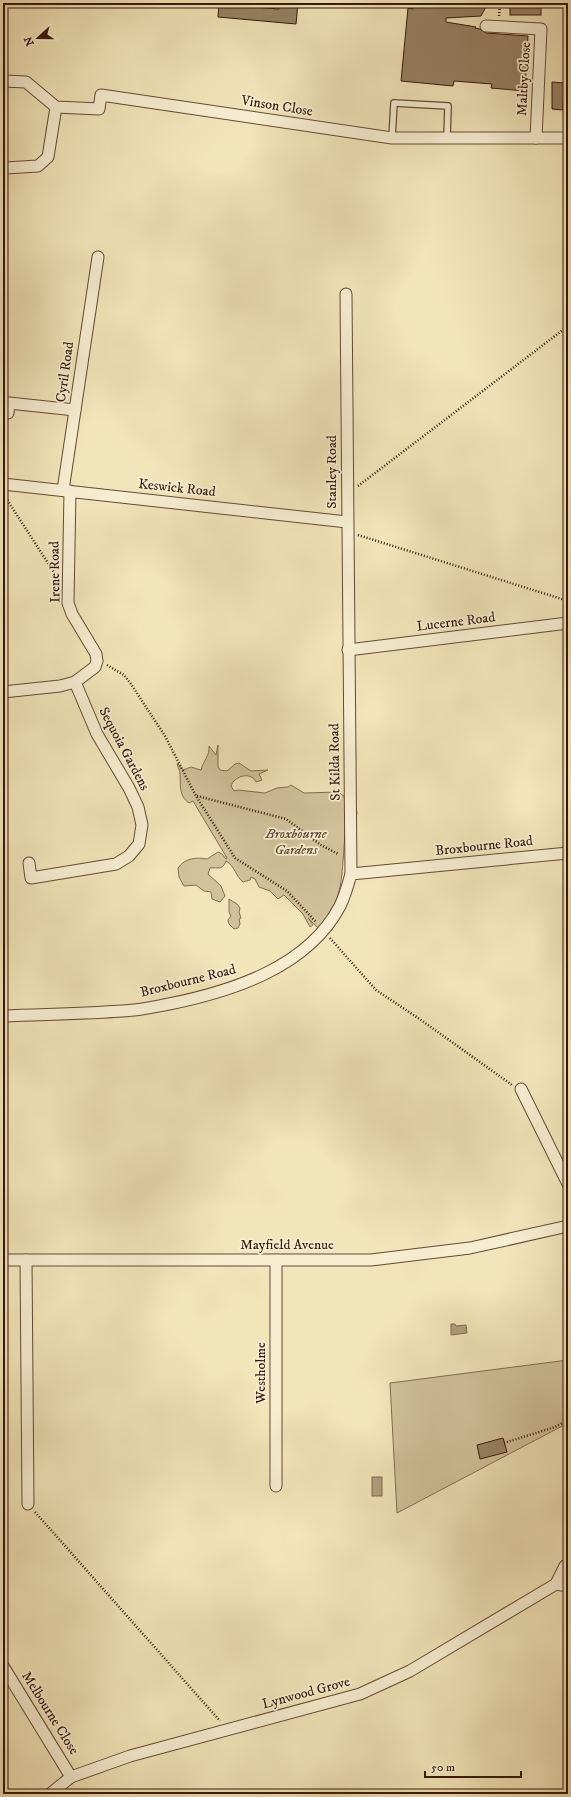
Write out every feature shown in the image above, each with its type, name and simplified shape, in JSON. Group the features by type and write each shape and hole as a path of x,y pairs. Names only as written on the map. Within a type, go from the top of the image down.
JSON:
{"street":[{"name":"Maltby Close","path":"486,26 541,29 536,138"},
{"path":"3,82 26,82 56,107 48,157 38,166 5,168"},
{"name":"Vinson Close","path":"56,107 99,109 101,95 392,138 568,138"},
{"name":"Cyril Road","path":"67,491 75,410 98,257"},
{"name":"Stanley Road","path":"346,294 348,650"},
{"path":"8,413 9,403 75,410"},
{"name":"Keswick Road","path":"3,484 347,527"},
{"name":"Irene Road","path":"67,491 68,603 72,614 96,654 97,661"},
{"name":"Lucerne Road","path":"348,650 568,623"},
{"name":"St Kilda Road","path":"348,650 351,874"},
{"path":"3,692 60,686 75,682 95,667 97,661"},
{"name":"Sequoia Gardens","path":"29,864 31,878 116,864 129,856 139,844 142,825 138,807 129,788 97,734 75,682"},
{"name":"Broxbourne Road","path":"3,1016 135,1010 225,990 258,977 286,962 324,930 340,905 351,874 568,853"},
{"path":"521,1089 568,1184"},
{"name":"Mayfield Avenue","path":"3,1260 379,1259 470,1248 568,1226"},
{"path":"26,1260 28,1504"},
{"name":"Westholme","path":"276,1260 276,1486"},
{"path":"568,1564 565,1566 556,1584 568,1586"},
{"name":"Lynwood Grove","path":"50,1794 71,1777 130,1756 360,1694 410,1670 556,1584"},
{"name":"Melbourne Close","path":"3,1666 71,1777"}],"lane":[{"path":"392,138 394,104 448,106 447,138"}],"path":[{"path":"346,495 568,326"},
{"path":"3,494 67,592"},
{"path":"347,527 568,601"},
{"path":"97,661 114,668 124,675 165,736 196,796 235,858 287,891 324,930 376,990 421,1020 508,1083 521,1089"},
{"path":"196,796 286,819 321,845 338,854"},
{"path":"504,1442 555,1427 568,1420"},
{"path":"28,1504 228,1730"}],"green space":[{"name":"Broxbourne Gardens","path":"218,745 218,767 220,770 227,771 235,764 239,763 251,771 268,770 259,774 262,780 256,782 254,779 247,776 239,777 231,786 234,791 238,790 265,793 277,788 288,787 291,785 304,793 338,792 354,804 357,812 356,819 353,824 349,826 345,824 342,872 337,897 330,912 318,928 308,918 313,925 310,927 303,914 284,895 278,899 270,891 259,887 255,879 251,877 250,880 243,882 226,861 220,868 210,868 208,874 221,886 225,896 220,902 212,899 211,892 204,891 196,885 184,886 179,877 178,868 187,860 195,858 207,859 218,852 226,859 227,858 193,801 189,803 183,797 180,773 177,764 183,770 191,767 201,770 209,750 209,746 216,755"},
{"path":"229,899 240,908 240,924 238,928 234,929 229,924 228,920 231,916 229,912"},
{"path":"568,1360 568,1423 397,1513 390,1383"}],"shaded area":[{"path":"451,1324 455,1324 456,1326 466,1325 467,1333 451,1335"},
{"path":"372,1477 382,1477 382,1496 372,1496"}],"building":[{"path":"219,3 255,3 255,7 279,9 280,3 298,3 296,24 218,17"},
{"path":"414,3 488,3 481,16 446,18 446,22 476,27 475,28 486,33 528,36 525,91 491,88 492,84 454,81 453,86 401,81 408,8 413,9"},
{"path":"510,3 541,3 541,15 510,15"},
{"path":"552,82 564,83 563,110 552,109"},
{"path":"503,1438 507,1452 480,1459 477,1445"}]}
